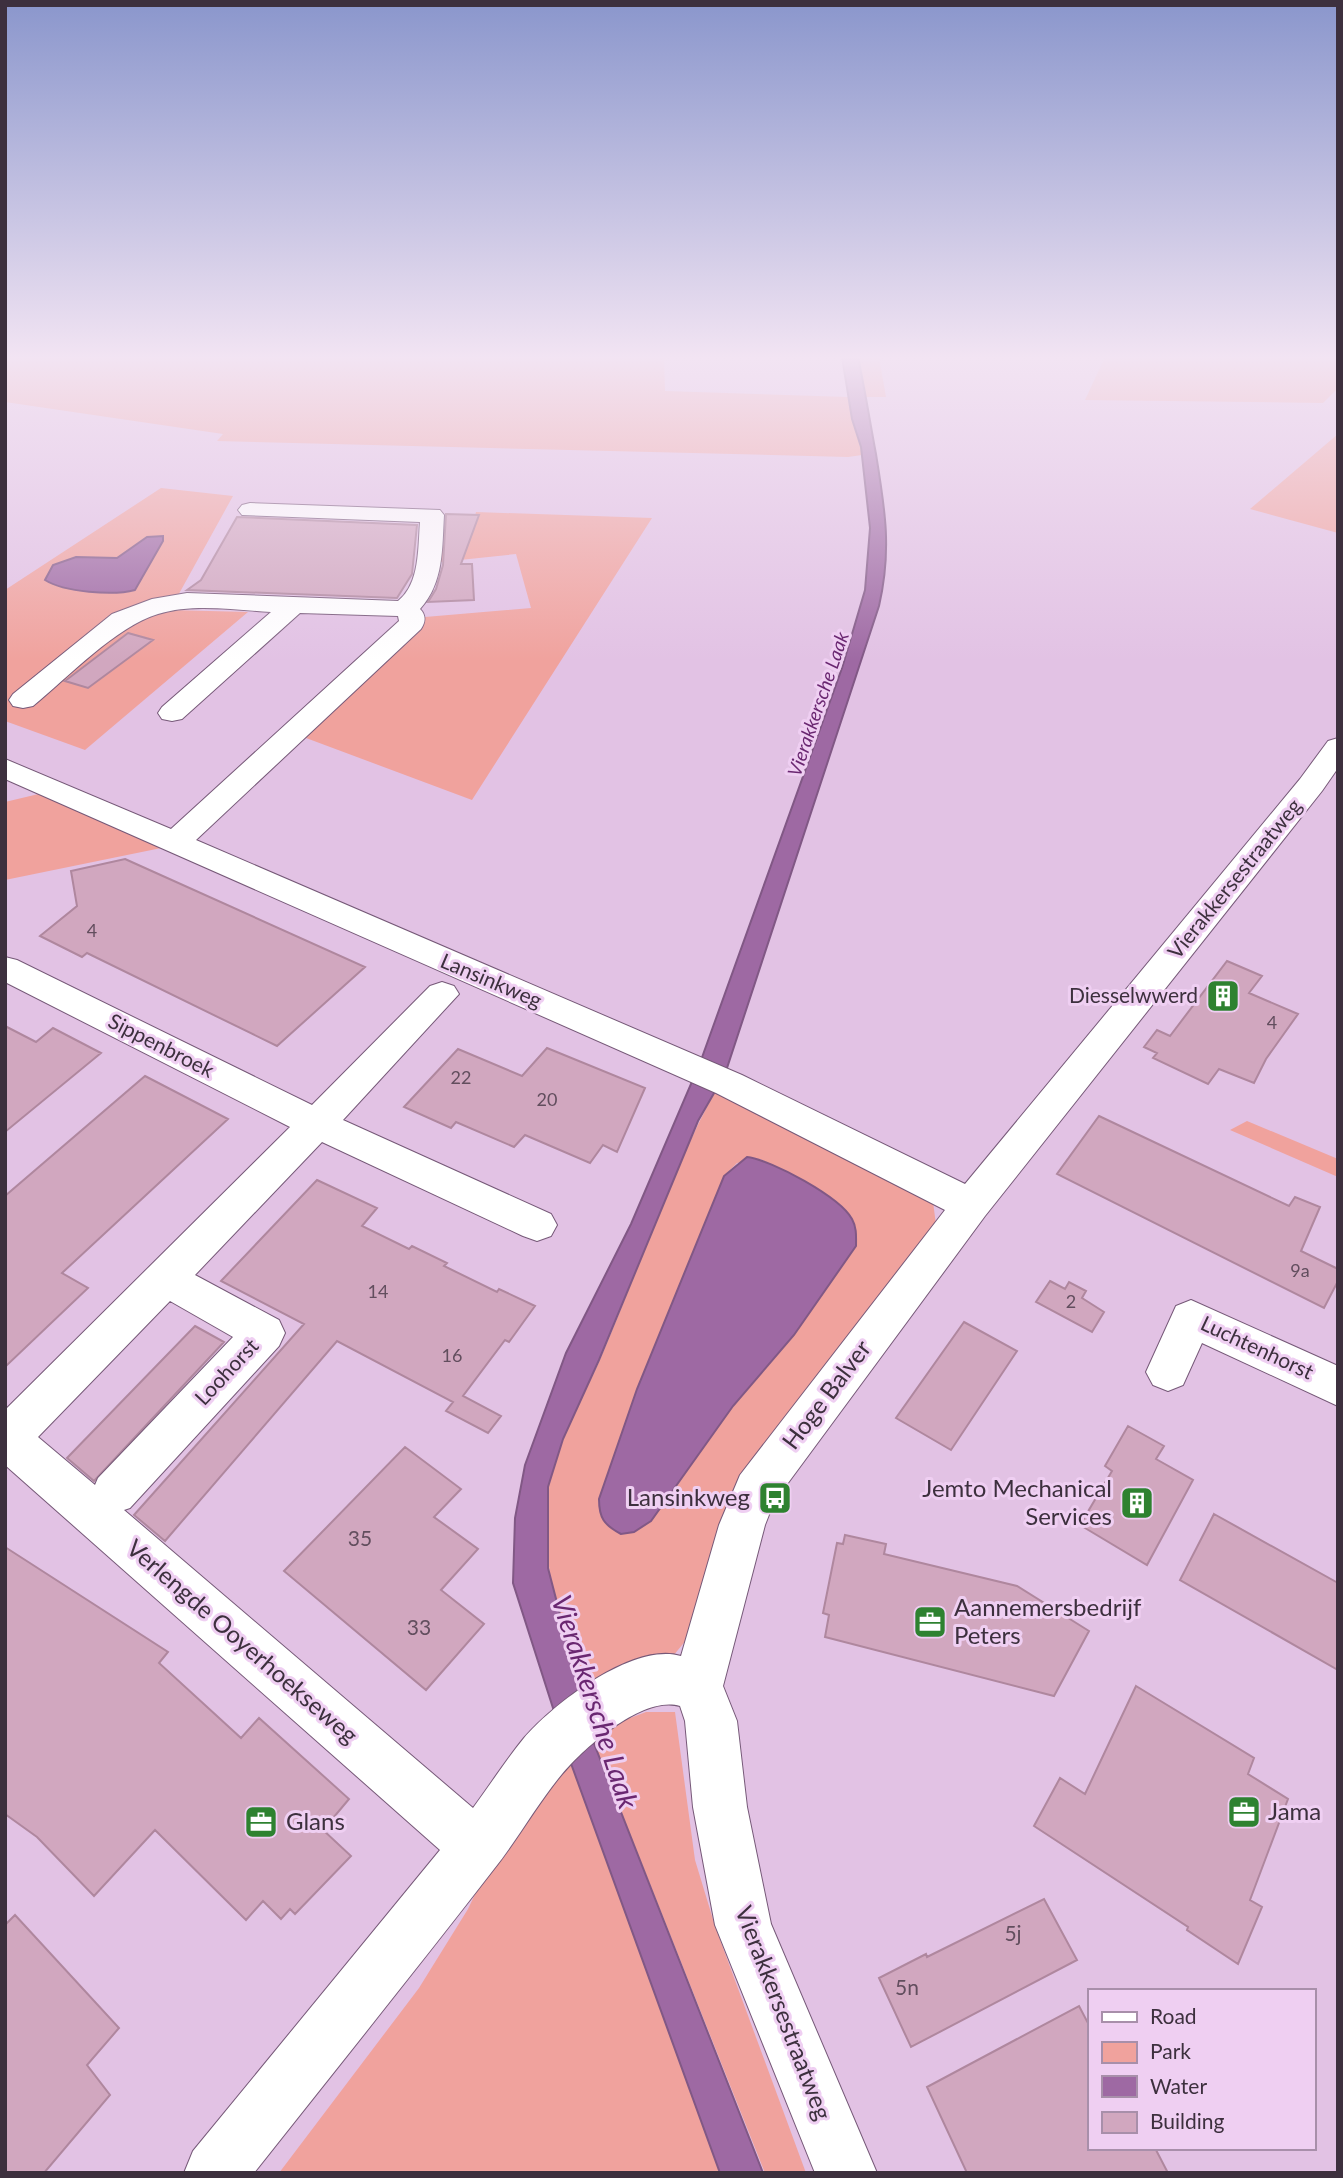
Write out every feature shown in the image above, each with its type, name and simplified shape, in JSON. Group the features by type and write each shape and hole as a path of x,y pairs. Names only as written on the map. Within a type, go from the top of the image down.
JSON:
{"street":[{"path":"23,700 121,620 152,607 187,601 404,609 416,602 423,590 432,515 250,510"},
{"path":"172,713 295,604"},
{"path":"174,843 412,623 412,615 404,609"},
{"name":"Vierakkersestraatweg","path":"971,1205 1311,785 1338,747"},
{"name":"Lansinkweg","path":"5,768 729,1084 971,1205"},
{"name":"Sippenbroek","path":"5,968 317,1124"},
{"path":"6,1439 166,1279 442,994"},
{"path":"317,1124 537,1225"},
{"name":"Hoge Balver","path":"698,1686 742,1525 756,1490 971,1205"},
{"name":"Loohorst","path":"114,1493 264,1333 166,1279"},
{"name":"Luchtenhorst","path":"1168,1372 1191,1318 1338,1387"},
{"name":"Verlengde Ooyerhoekseweg","path":"6,1439 477,1847"},
{"path":"215,2173 477,1847 544,1755 598,1707 645,1680 671,1678 698,1686"},
{"name":"Vierakkersestraatweg","path":"698,1686 706,1701 711,1721 720,1807 743,1925 846,2173"}],"green space":[{"path":"1309,459 1338,459 1338,533 1250,509"},
{"path":"161,488 233,496 170,610 248,612 85,750 5,721 5,590"},
{"path":"476,512 652,518 472,800 298,735 425,617 531,608 516,554 431,563 435,545 467,545"},
{"path":"47,792 171,846 5,880 5,802"},
{"path":"725,1074 933,1202 937,1232 692,1633 673,1656 604,1682 578,1678 562,1633 552,1586 547,1538 550,1475 561,1442 599,1362 673,1180","holes":["760,1159 824,1192 845,1210 855,1226 856,1246 794,1335 733,1406 599,1498 637,1389 724,1176 737,1163"]},
{"path":"1247,1121 1338,1159 1338,1177 1230,1130"},
{"path":"646,1712 675,1712 695,1860 715,1926 806,2173 765,2173 593,1741 617,1723"},
{"path":"569,1758 720,2173 279,2173 419,1988 468,1909 491,1861"}],"water":[{"path":"862,459 877,459 882,493 886,548 879,606 725,1074 698,1121 599,1360 563,1439 548,1487 548,1568 593,1741 763,2173 720,2173 569,1758 513,1583 515,1518 525,1465 566,1353 631,1224 700,1063 842,668 865,590 870,528"},
{"path":"163,536 163,541 135,590 89,592 45,580 53,565 76,557 117,558 147,537"},
{"path":"747,1157 788,1172 834,1200 852,1219 856,1246 794,1335 733,1406 651,1521 634,1532 621,1534 604,1520 599,1499 637,1389 724,1176"}],"building":[{"path":"446,514 479,515 461,564 472,564 474,600 428,602 436,589 443,565"},
{"path":"237,517 417,525 412,574 397,598 187,590 201,580"},
{"path":"128,633 153,640 88,688 65,681"},
{"path":"125,859 365,967 277,1046 87,953 82,957 40,936 77,906 71,871"},
{"path":"1227,961 1262,976 1249,993 1298,1014 1266,1059 1254,1083 1219,1069 1208,1084 1153,1058 1157,1053 1144,1047 1157,1030 1170,1036"},
{"path":"5,1026 36,1042 53,1028 101,1053 5,1132"},
{"path":"547,1048 645,1088 617,1152 603,1145 590,1163 525,1135 514,1147 456,1122 451,1128 404,1107 458,1049 522,1076"},
{"path":"145,1076 228,1119 62,1273 88,1288 5,1367 5,1196"},
{"path":"1099,1116 1289,1206 1295,1197 1320,1207 1301,1251 1338,1269 1338,1281 1324,1308 1057,1174"},
{"path":"317,1180 377,1208 362,1226 409,1249 412,1246 447,1263 444,1266 497,1292 499,1289 535,1306 509,1342 505,1340 463,1396 501,1416 488,1433 446,1411 453,1402 337,1341 165,1541 134,1515 304,1324 221,1281"},
{"path":"1050,1281 1065,1289 1069,1282 1086,1291 1082,1298 1104,1312 1092,1332 1036,1302"},
{"path":"964,1322 1017,1351 951,1450 896,1418"},
{"path":"195,1326 224,1342 94,1481 67,1458"},
{"name":"Jemto Mechanical Services","path":"1128,1426 1164,1446 1156,1459 1193,1480 1147,1565 1080,1525 1112,1471 1105,1466"},
{"path":"405,1447 461,1489 434,1517 478,1549 441,1590 484,1624 426,1690 284,1571"},
{"path":"1214,1514 1338,1583 1338,1670 1180,1580"},
{"path":"845,1535 886,1544 884,1554 1017,1586 1089,1631 1054,1696 825,1637 829,1615 823,1613 837,1543 843,1544"},
{"path":"5,1547 168,1652 159,1663 241,1738 259,1718 349,1799 323,1830 351,1856 295,1914 290,1909 281,1919 263,1901 246,1920 155,1830 94,1896 37,1837 5,1814"},
{"path":"1136,1686 1254,1758 1248,1774 1288,1799 1250,1900 1262,1907 1238,1964 1187,1930 1188,1927 1034,1826 1060,1778 1085,1794"},
{"path":"1044,1899 1077,1960 911,2047 879,1978"},
{"path":"15,1915 119,2028 87,2065 110,2095 44,2173 5,2173 5,1925"},
{"path":"1079,2006 1088,2023 1088,2150 1156,2150 1168,2173 967,2173 927,2087"}],"place":[{"name":"Diesselwwerd","path":"1223,996"},
{"name":"Lansinkweg","path":"775,1498"},
{"name":"Jemto Mechanical Services","path":"1137,1503"},
{"name":"Aannemersbedrijf Peters","path":"930,1622"},
{"name":"Jama","path":"1244,1812"},
{"name":"Glans","path":"261,1822"}],"water label":[{"name":"Vierakkersche Laak","path":"818,704"},
{"name":"Vierakkersche Laak","path":"595,1702"}]}
